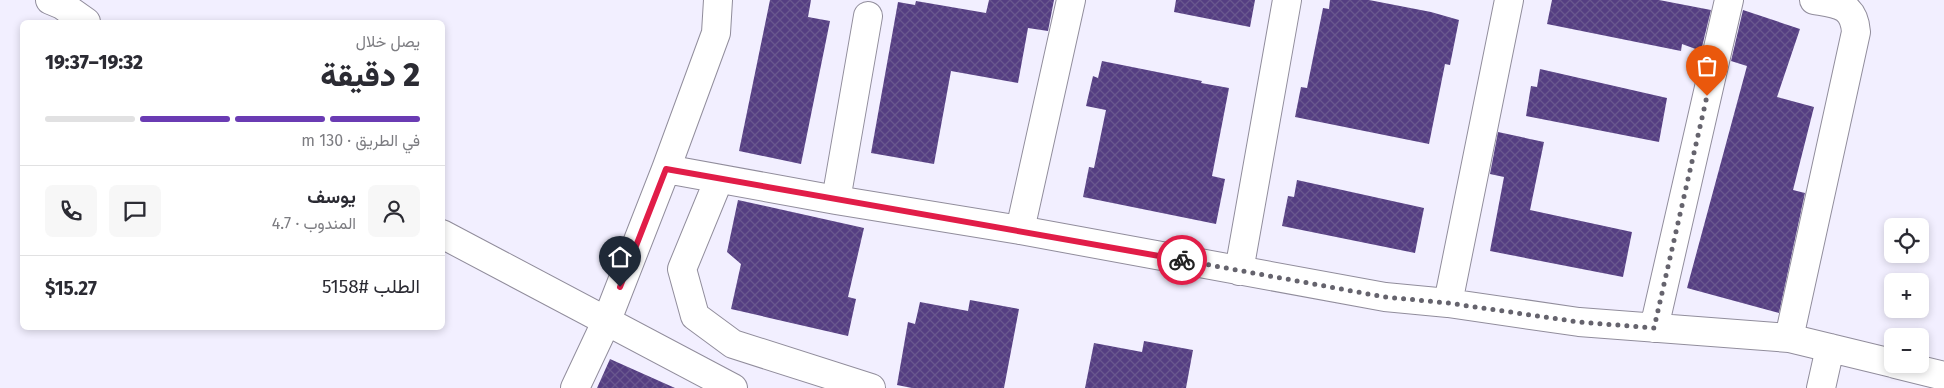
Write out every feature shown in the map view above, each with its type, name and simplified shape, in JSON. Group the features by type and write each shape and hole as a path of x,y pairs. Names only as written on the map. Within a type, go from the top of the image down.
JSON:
{"street":[{"path":"575,388 608,320 666,169 716,33 718,0"},
{"path":"1020,230 1071,0"},
{"path":"1239,271 1288,0"},
{"path":"1448,303 1508,0"},
{"path":"1654,328 1729,0"},
{"path":"1789,338 1856,32 1855,22 1851,13 1844,7 1814,0"},
{"path":"58,2 83,20"},
{"path":"836,200 868,16"},
{"path":"666,169 836,200 1020,230 1385,297 1448,303 1579,322 1789,338 1884,361"},
{"path":"719,179 682,269 695,316 733,344 871,388"},
{"path":"445,236 608,320 733,388"},
{"path":"1821,388 1830,348"},
{"path":"1929,372 1944,376"}],"building":[{"path":"770,0 811,0 808,17 830,21 801,164 739,151"},
{"path":"989,0 1054,0 1048,31 1028,28 1018,83 951,71 934,164 871,153 898,2 915,5 916,1 986,13"},
{"path":"1176,0 1255,0 1250,27 1174,12"},
{"path":"1330,0 1369,0 1431,12 1459,20 1450,65 1445,64 1429,144 1295,117 1301,87 1307,88 1323,8 1329,9"},
{"path":"1552,0 1659,0 1711,10 1701,51 1682,44 1681,51 1547,24"},
{"path":"1743,10 1800,29 1777,97 1814,107 1793,190 1805,193 1779,313 1687,288 1747,66 1731,61"},
{"path":"1102,61 1229,88 1212,176 1225,179 1216,224 1083,197 1089,167 1094,168 1106,110 1086,106 1093,76 1098,78"},
{"path":"1540,69 1667,98 1659,142 1526,116 1531,86 1537,87"},
{"path":"1498,132 1544,142 1530,210 1632,232 1623,277 1490,251 1504,177 1490,174"},
{"path":"1297,180 1424,208 1415,253 1282,226 1288,196 1294,197"},
{"path":"738,200 864,228 848,297 856,299 848,336 731,309 741,264 727,252"},
{"path":"970,300 1019,309 1004,388 912,388 897,385 908,322 915,324 920,302 968,311"},
{"path":"1144,341 1193,350 1186,388 1085,388 1094,343 1142,352"},
{"path":"610,359 675,388 597,388"}],"way so far":[{"path":"1182,260 1385,297 1526,313 1579,322 1654,328 1707,96"}],"route":[{"path":"620,287 666,169 1182,260"}]}
